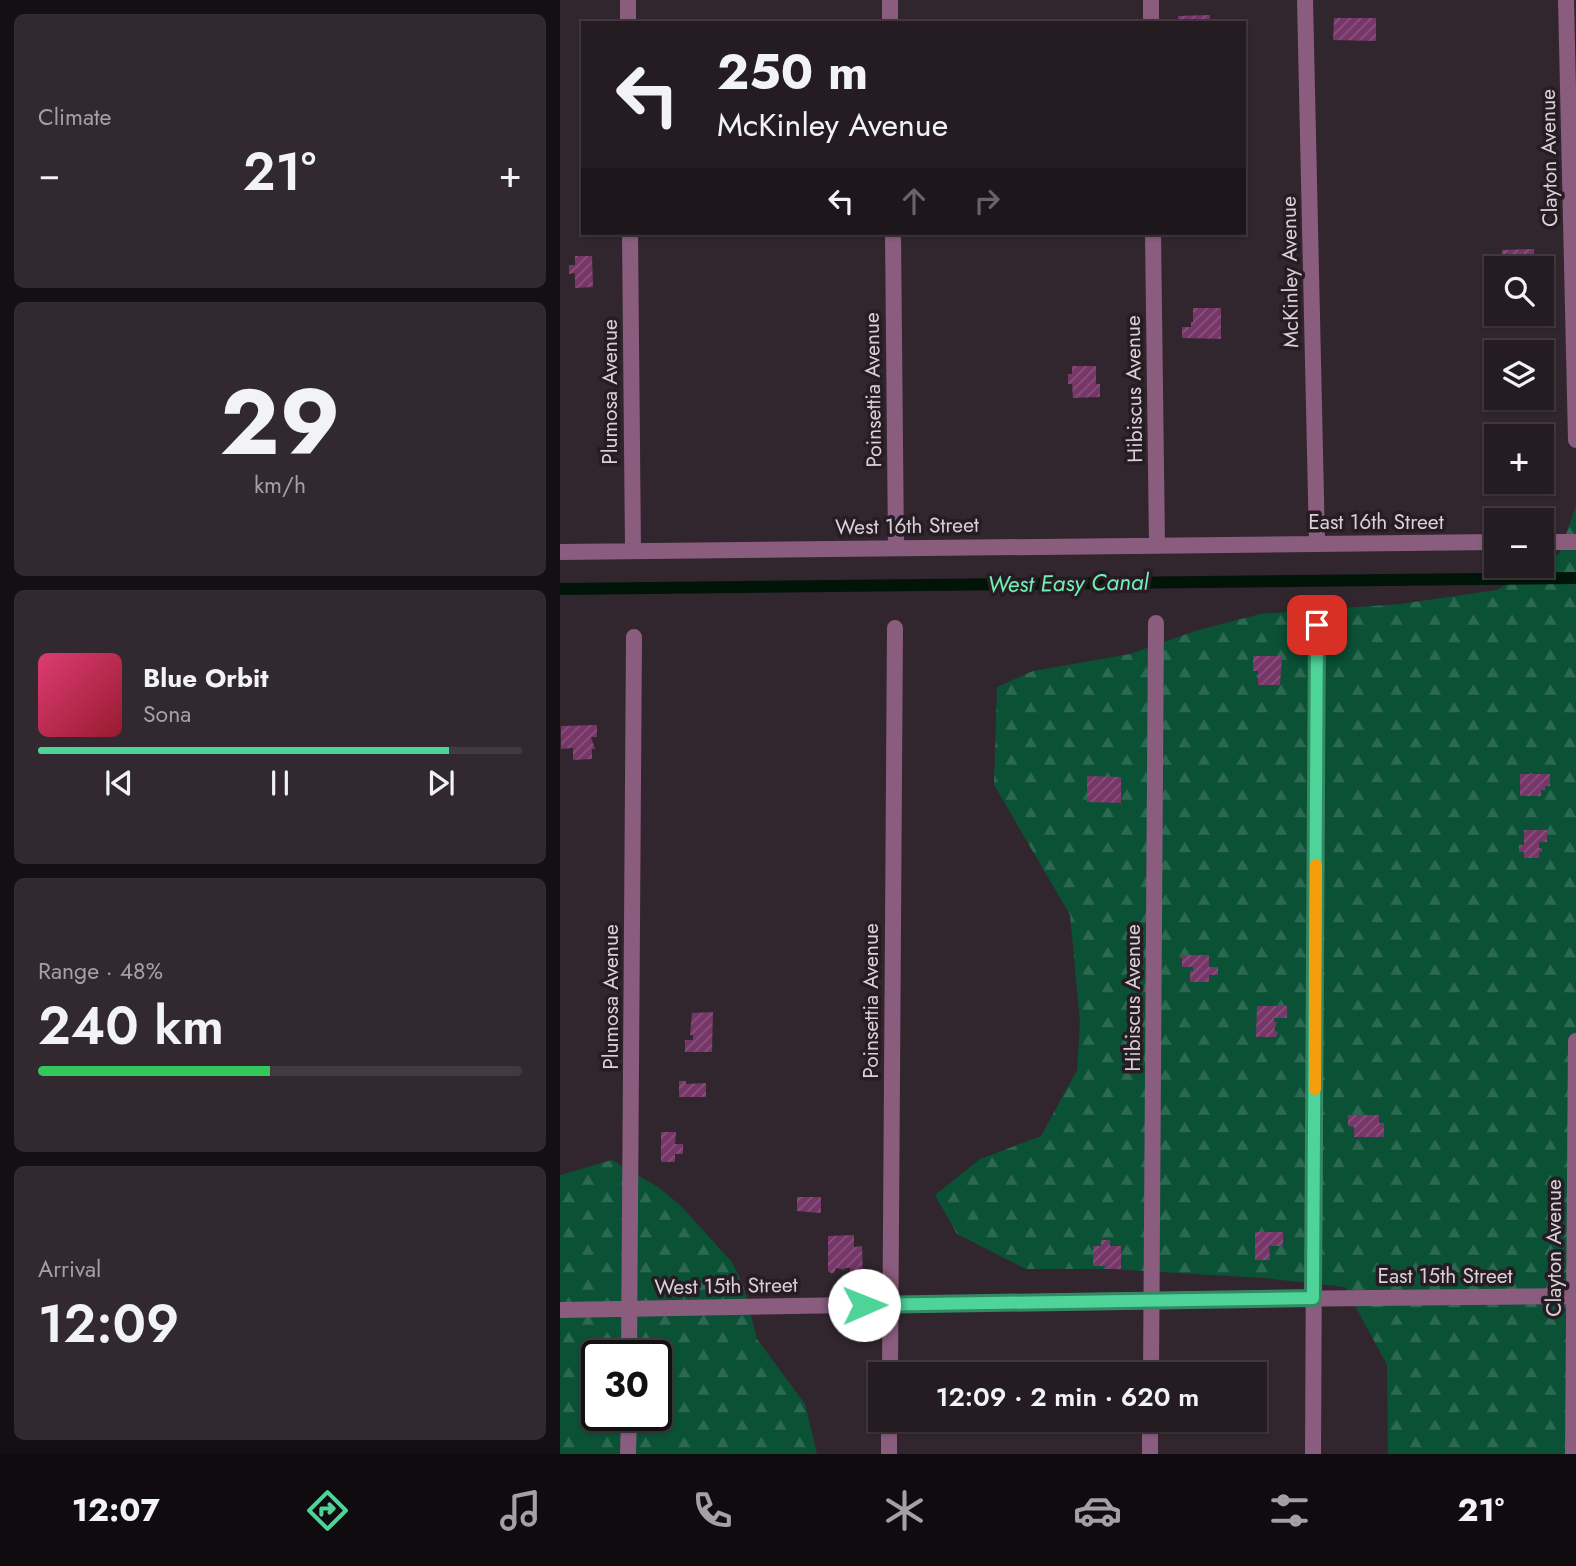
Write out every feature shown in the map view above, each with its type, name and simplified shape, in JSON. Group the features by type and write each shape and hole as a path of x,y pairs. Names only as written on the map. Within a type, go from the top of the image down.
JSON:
{"street":[{"path":"628,0 628,21"},
{"path":"890,0 890,21"},
{"path":"1151,0 1151,21"},
{"name":"McKinley Avenue","path":"1305,0 1317,542"},
{"name":"Clayton Avenue","path":"1566,0 1576,440"},
{"name":"Plumosa Avenue","path":"630,235 633,551"},
{"name":"Poinsettia Avenue","path":"893,235 896,548"},
{"name":"Hibiscus Avenue","path":"1153,235 1157,544"},
{"name":"East 16th Street","path":"1255,544 1484,542"},
{"path":"1554,542 1576,542"},
{"name":"West 16th Street","path":"560,552 1255,544"},
{"name":"Hibiscus Avenue","path":"1151,1362 1156,623"},
{"path":"1312,1454 1317,625"},
{"name":"Poinsettia Avenue","path":"890,1362 895,628"},
{"name":"Plumosa Avenue","path":"629,1340 634,637"},
{"name":"Clayton Avenue","path":"1573,1454 1576,1041"},
{"name":"East 15th Street","path":"1313,1298 1575,1296"},
{"name":"West 15th Street","path":"560,1310 1313,1298"},
{"path":"628,1454 629,1431"},
{"path":"889,1432 889,1454"},
{"path":"1150,1432 1150,1454"}],"green space":[{"path":"1576,506 1576,1454 1388,1454 1387,1365 1345,1287 1263,1278 1110,1269 1026,1269 957,1234 935,1195 980,1159 1041,1136 1077,1070 1080,1022 1070,915 994,785 997,687 1033,671 1130,654 1195,631 1260,614 1400,604 1497,590 1518,578 1554,578 1554,557 1559,554"},
{"path":"612,1160 658,1187 680,1205 732,1262 743,1284 757,1339 805,1404 817,1454 560,1454 560,1175"}],"building":[{"path":"1210,15 1210,21 1178,21 1178,16"},
{"path":"1334,18 1376,18 1376,41 1333,40"},
{"path":"1534,249 1534,256 1502,256 1502,250"},
{"path":"575,256 592,256 593,287 575,288 575,273 569,274 569,265 575,265"},
{"path":"1193,308 1221,308 1221,339 1182,338 1182,327 1191,327 1193,322"},
{"path":"1072,366 1096,366 1096,384 1100,384 1100,397 1073,398 1072,384 1068,384 1068,374 1072,374"},
{"path":"1253,656 1282,656 1280,685 1258,685 1258,671 1253,671"},
{"path":"597,725 597,737 591,737 595,749 592,749 592,759 573,760 573,748 561,749 561,726"},
{"path":"1520,774 1550,774 1550,786 1541,790 1541,796 1520,796"},
{"path":"1087,776 1121,777 1121,803 1087,802"},
{"path":"1524,830 1547,830 1547,842 1539,842 1542,852 1539,852 1539,858 1524,858 1524,852 1519,852 1519,845 1524,845"},
{"path":"1182,955 1209,955 1209,967 1218,967 1218,975 1209,975 1209,982 1190,982 1190,971 1193,971 1193,967 1182,967"},
{"path":"1257,1006 1287,1006 1287,1018 1274,1018 1274,1022 1277,1022 1274,1030 1278,1032 1276,1037 1256,1037"},
{"path":"713,1012 712,1052 685,1052 685,1040 693,1040 693,1035 690,1035 692,1013"},
{"path":"679,1081 686,1081 686,1084 706,1083 706,1097 679,1097"},
{"path":"1348,1115 1379,1115 1379,1123 1384,1123 1384,1137 1354,1137 1354,1127 1348,1126"},
{"path":"661,1132 676,1132 675,1144 683,1144 683,1154 675,1154 675,1162 661,1162"},
{"path":"797,1197 821,1197 821,1213 797,1211"},
{"path":"1255,1232 1283,1232 1283,1246 1269,1246 1270,1260 1255,1260"},
{"path":"854,1235 854,1247 862,1246 863,1274 850,1274 850,1268 836,1268 834,1273 831,1273 828,1271 828,1236"},
{"path":"1101,1240 1110,1240 1110,1246 1121,1246 1121,1269 1093,1266 1093,1246 1101,1246"}],"waterway":[{"name":"West Easy Canal","path":"560,589 1576,578"}],"slow traffic":[{"path":"1315,1089 1316,865"}],"route":[{"path":"864,1305 1313,1298 1317,625"}]}
